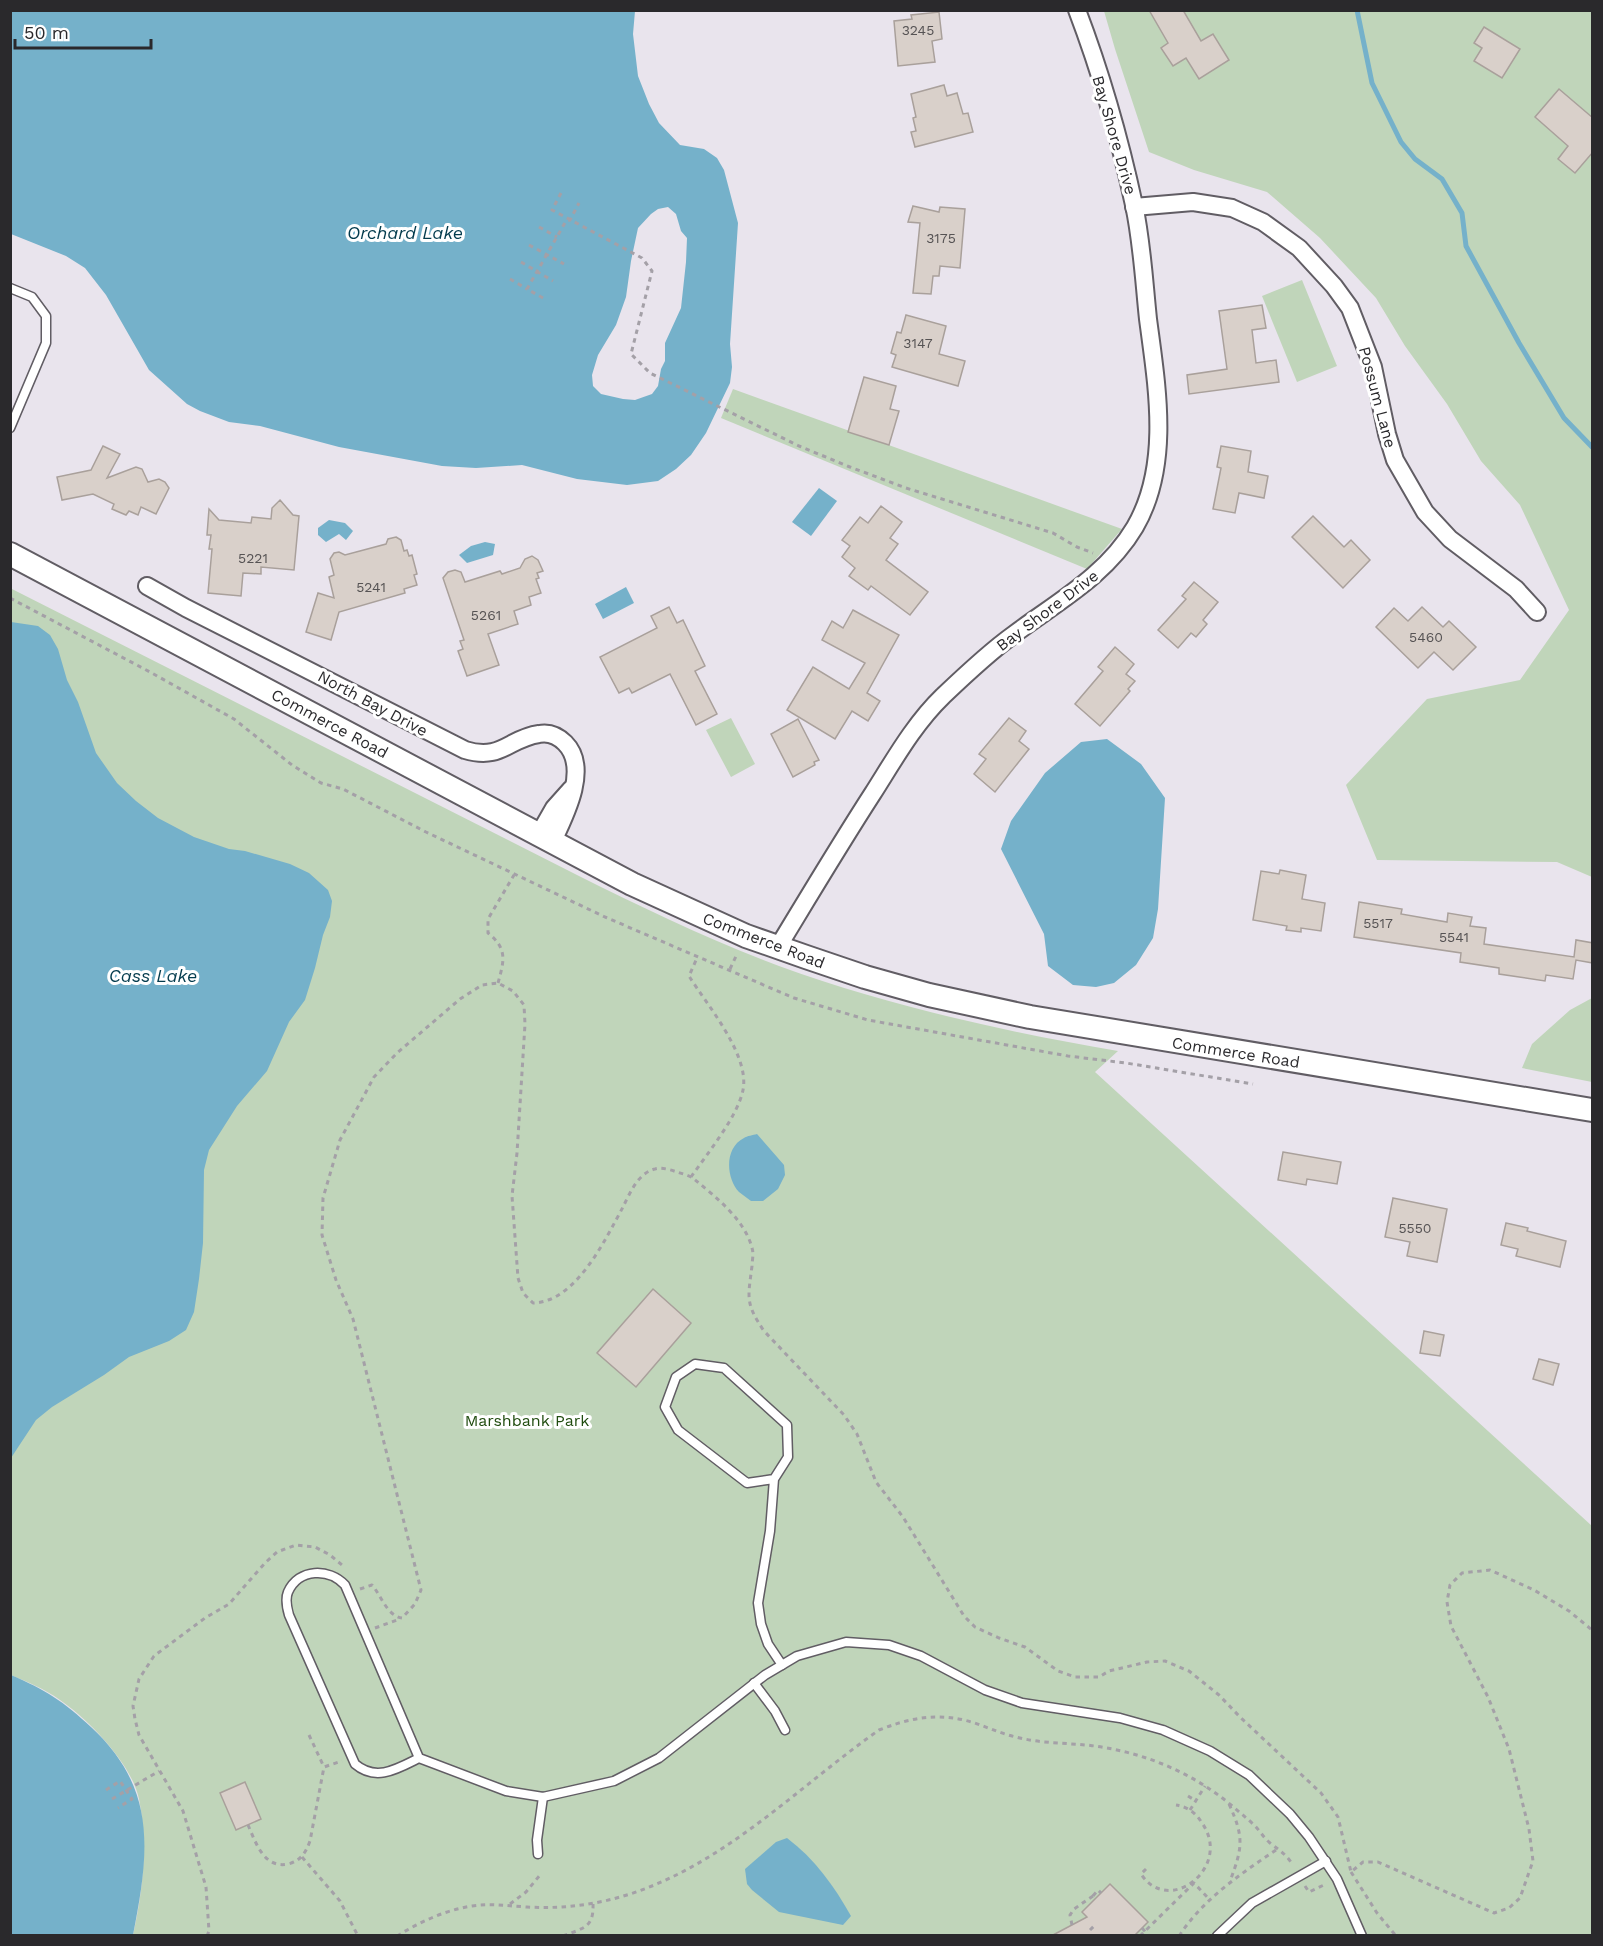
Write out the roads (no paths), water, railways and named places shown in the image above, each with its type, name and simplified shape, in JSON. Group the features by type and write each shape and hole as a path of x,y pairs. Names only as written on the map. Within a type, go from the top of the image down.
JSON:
{"main road":[{"name":"Commerce Road","path":"10,554 545,839 673,904 746,936 897,986 1018,1015 1593,1110"}],"street":[{"name":"Bay Shore Drive","path":"778,947 902,748 940,698 1011,636 1085,584 1108,563 1124,545 1136,526 1149,497 1156,462 1159,422 1134,207 1107,104 1077,10"},
{"name":"Possum Lane","path":"1134,207 1193,202 1232,208 1263,222 1299,248 1334,286 1350,308 1373,368 1395,460 1425,512 1450,539 1516,589 1537,612"},
{"name":"North Bay Drive","path":"147,586 465,750 487,754 497,752 535,735 545,733 555,736 566,743 572,755 576,770 575,784 554,808 545,839"}],"lane":[{"path":"10,288 32,297 46,316 46,342 10,428"},
{"path":"774,1479 747,1483 678,1430 665,1407 676,1377 695,1364 724,1368 787,1425 788,1457 774,1479 770,1531 758,1602 761,1623 768,1644 782,1665"},
{"path":"419,1758 400,1767 377,1773 364,1772 355,1764 289,1616 286,1604 289,1590 307,1575 325,1573 337,1577 345,1585 419,1758 506,1791 543,1797 614,1781 659,1758 754,1683 797,1656 846,1642 889,1645 921,1656 985,1690 1022,1703 1120,1718 1163,1730 1210,1751 1249,1775 1290,1814 1337,1879 1362,1935"},
{"path":"754,1683 775,1711 785,1730"},
{"path":"538,1854 537,1840 543,1797"},
{"path":"1217,1935 1252,1903 1326,1861"}],"water":[{"name":"Orchard Lake","path":"10,11 635,11 633,34 638,76 649,104 659,123 680,145 704,149 717,158 724,170 738,223 730,344 732,367 730,383 706,433 691,455 658,481 627,485 577,479 522,465 476,468 442,466 339,447 260,426 229,422 187,404 149,370 106,295 85,268 66,256 11,234","holes":["668,207 676,214 681,231 687,238 686,262 681,308 665,343 665,361 658,386 652,394 635,400 601,394 593,386 592,375 598,355 616,325 626,297 638,228 658,209"]},
{"path":"819,488 837,501 811,536 792,522"},
{"path":"329,520 345,523 353,531 346,540 339,534 326,542 318,535 318,528"},
{"path":"485,542 495,544 493,555 467,563 459,555 471,546"},
{"path":"626,587 634,603 603,619 595,604"},
{"name":"Cass Lake","path":"11,622 38,626 50,635 58,649 67,680 78,702 96,753 117,783 136,801 158,818 194,837 229,849 245,851 290,864 309,873 328,890 332,901 330,917 305,1000 289,1022 267,1071 237,1106 209,1150 204,1170 203,1243 199,1279 194,1312 186,1330 169,1341 129,1357 52,1407 36,1420 11,1458"},
{"path":"1107,739 1141,764 1165,798 1158,909 1153,938 1136,965 1114,983 1096,987 1073,985 1048,966 1044,934 1001,849 1011,821 1045,773 1081,742"},
{"path":"757,1134 784,1165 785,1175 778,1189 763,1201 751,1201 735,1186 731,1179 729,1164 733,1149 738,1143 745,1137"},
{"path":"11,1675 54,1697 81,1718 113,1750 128,1774 138,1798 143,1823 144,1850 143,1877 133,1935 11,1935"},
{"path":"787,1838 815,1864 838,1894 851,1916 843,1925 779,1912 747,1884 745,1869 776,1842"}],"waterway":[{"path":"1357,10 1372,83 1401,142 1415,159 1442,179 1462,213 1466,246 1519,343 1564,418 1592,447"}],"park label":[{"name":"Marshbank Park","path":"527,1420"}]}
